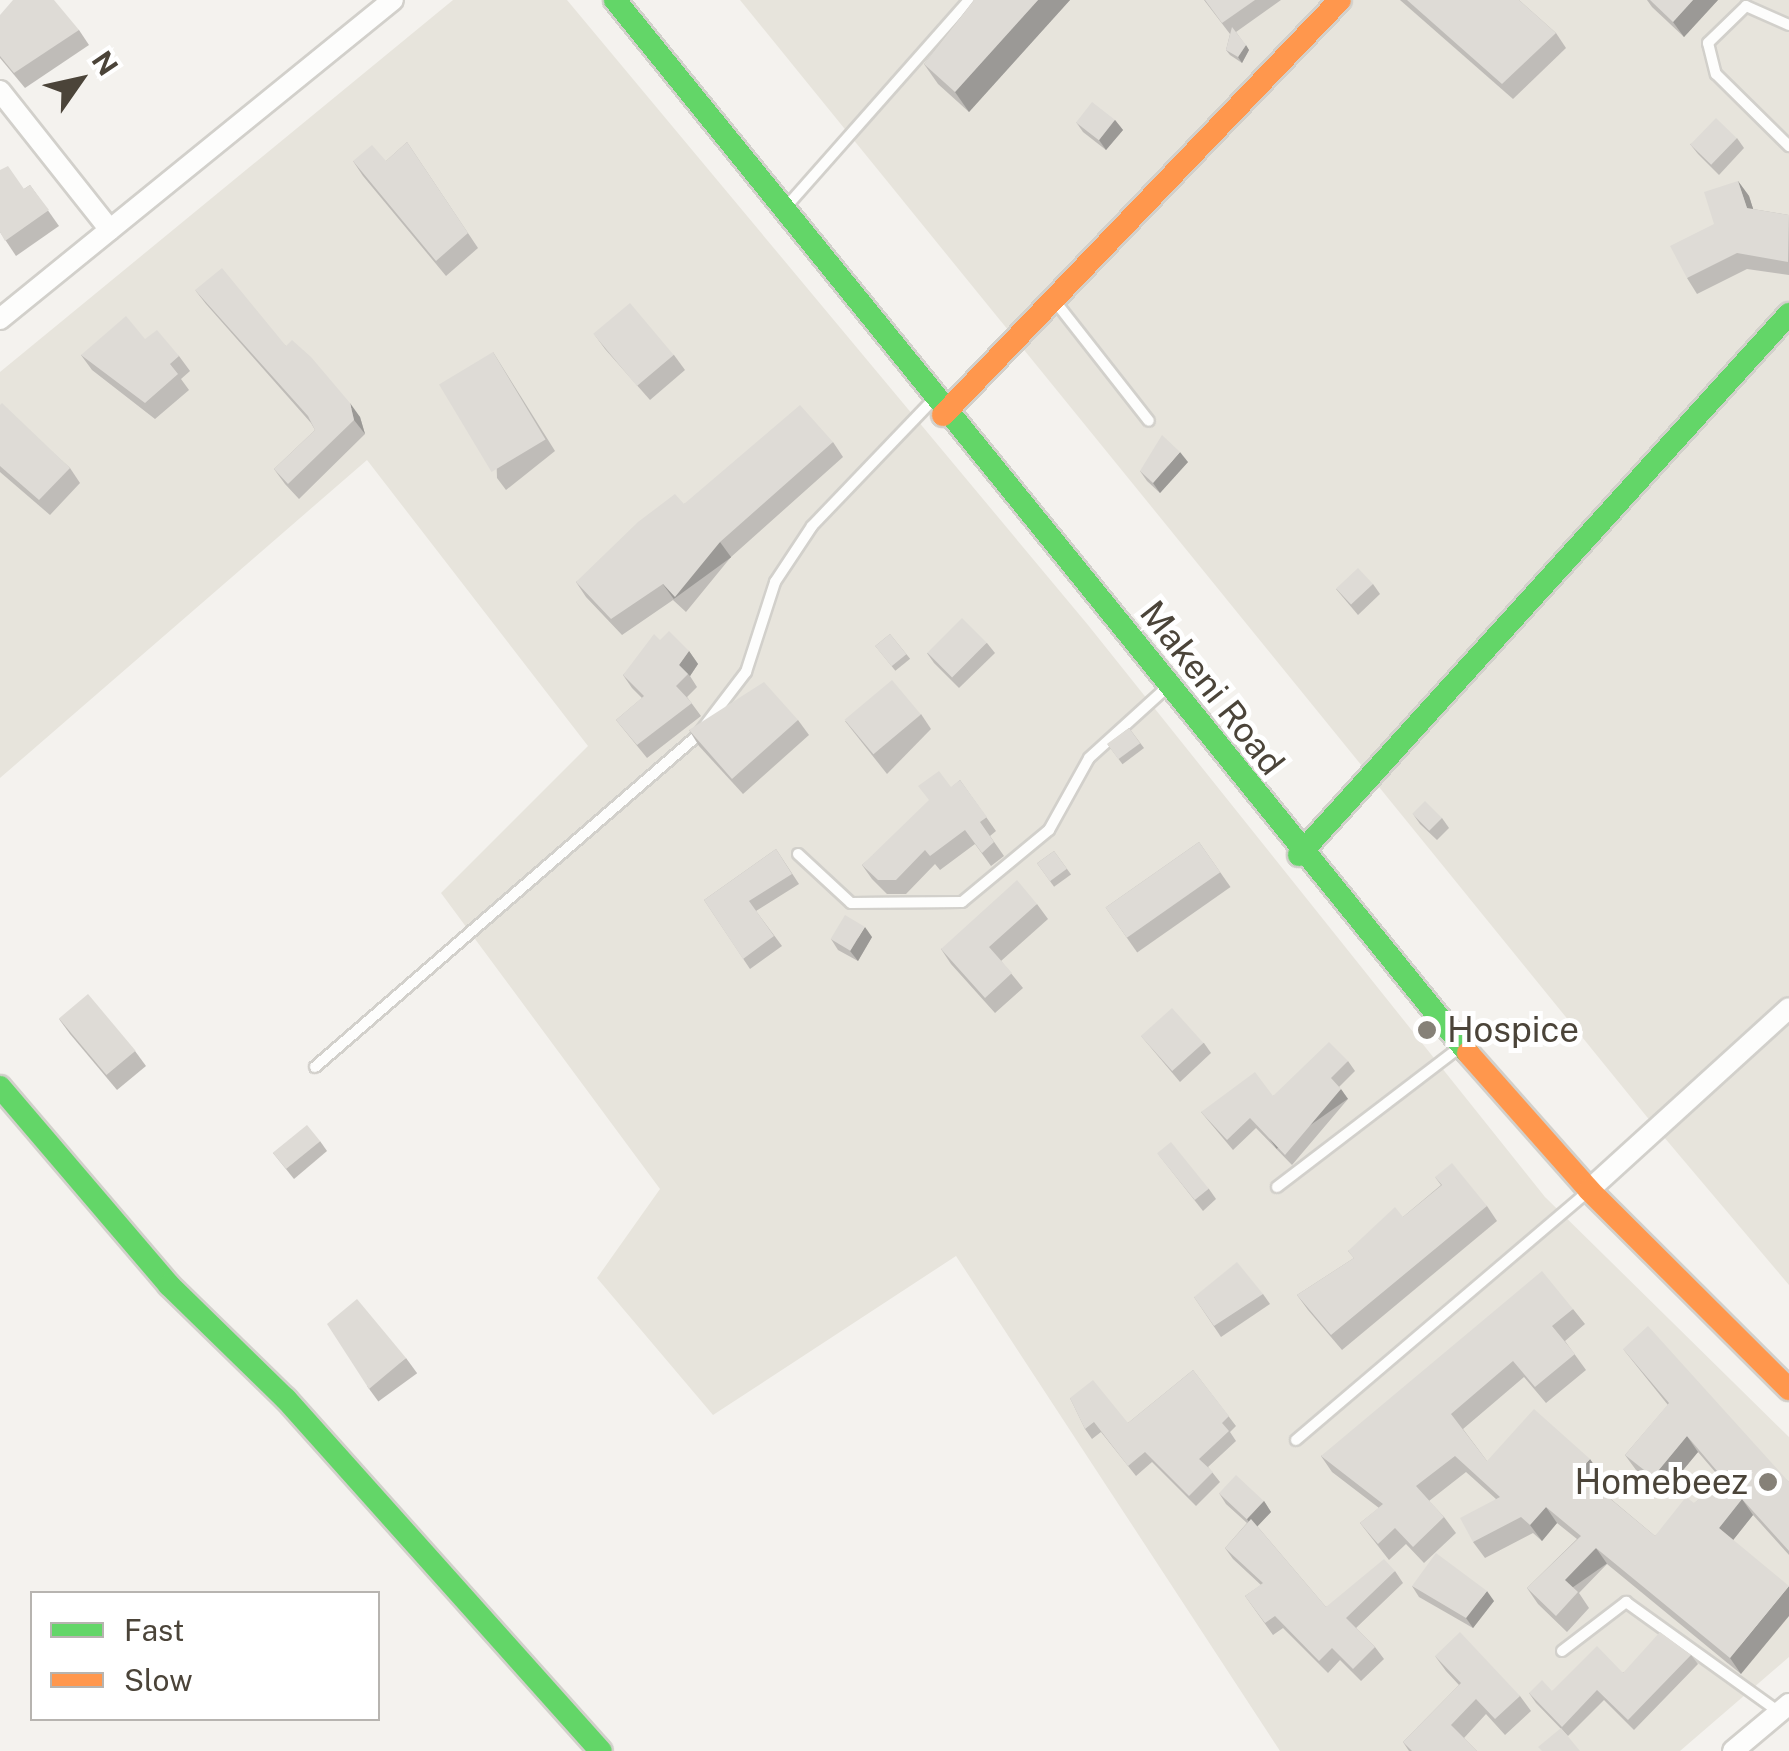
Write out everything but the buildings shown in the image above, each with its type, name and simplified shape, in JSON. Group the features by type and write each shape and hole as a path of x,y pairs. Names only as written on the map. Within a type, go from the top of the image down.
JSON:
{"street":[{"path":"0,319 394,0"},
{"name":"Makeni Road","path":"615,0 937,408 1168,686 1300,855 1461,1046 1589,1190 1789,1390"},
{"path":"937,408 1058,304 1340,0"},
{"path":"0,91 110,230"},
{"path":"1300,855 1789,314"},
{"path":"1589,1190 1789,1008"},
{"path":"0,1087 169,1285 286,1398 601,1751"},
{"path":"1732,1751 1784,1708"}],"lane":[{"path":"782,211 969,0"},
{"path":"1789,25 1746,6 1708,42 1716,74 1789,146"},
{"path":"1058,304 1150,421"},
{"path":"315,1067 696,736 746,672 775,582 812,526 937,408"},
{"path":"798,854 851,903 962,902 1049,830 1089,758 1168,686"},
{"path":"1276,1187 1461,1046"},
{"path":"1296,1440 1589,1190"},
{"path":"1562,1651 1626,1602 1784,1708"}],"shaded area":[{"path":"453,0 567,0 1088,625 1545,1197 1789,1437 1789,1657 1680,1751 1280,1751 956,1256 713,1415 597,1278 660,1189 441,893 588,746 367,460 0,778 0,372"},
{"path":"740,0 1789,0 1789,1285 1647,1117"}],"traffic: fast":[{"path":"615,0 1468,1053"},
{"path":"1299,855 1789,314"},
{"path":"0,1087 169,1285 286,1399 601,1751"}],"traffic: slow":[{"path":"943,415 1340,0"},
{"path":"1468,1053 1589,1190 1789,1389"}],"place":[{"name":"Hospice","path":"1427,1030"},
{"name":"Homebeez","path":"1768,1482"}]}
